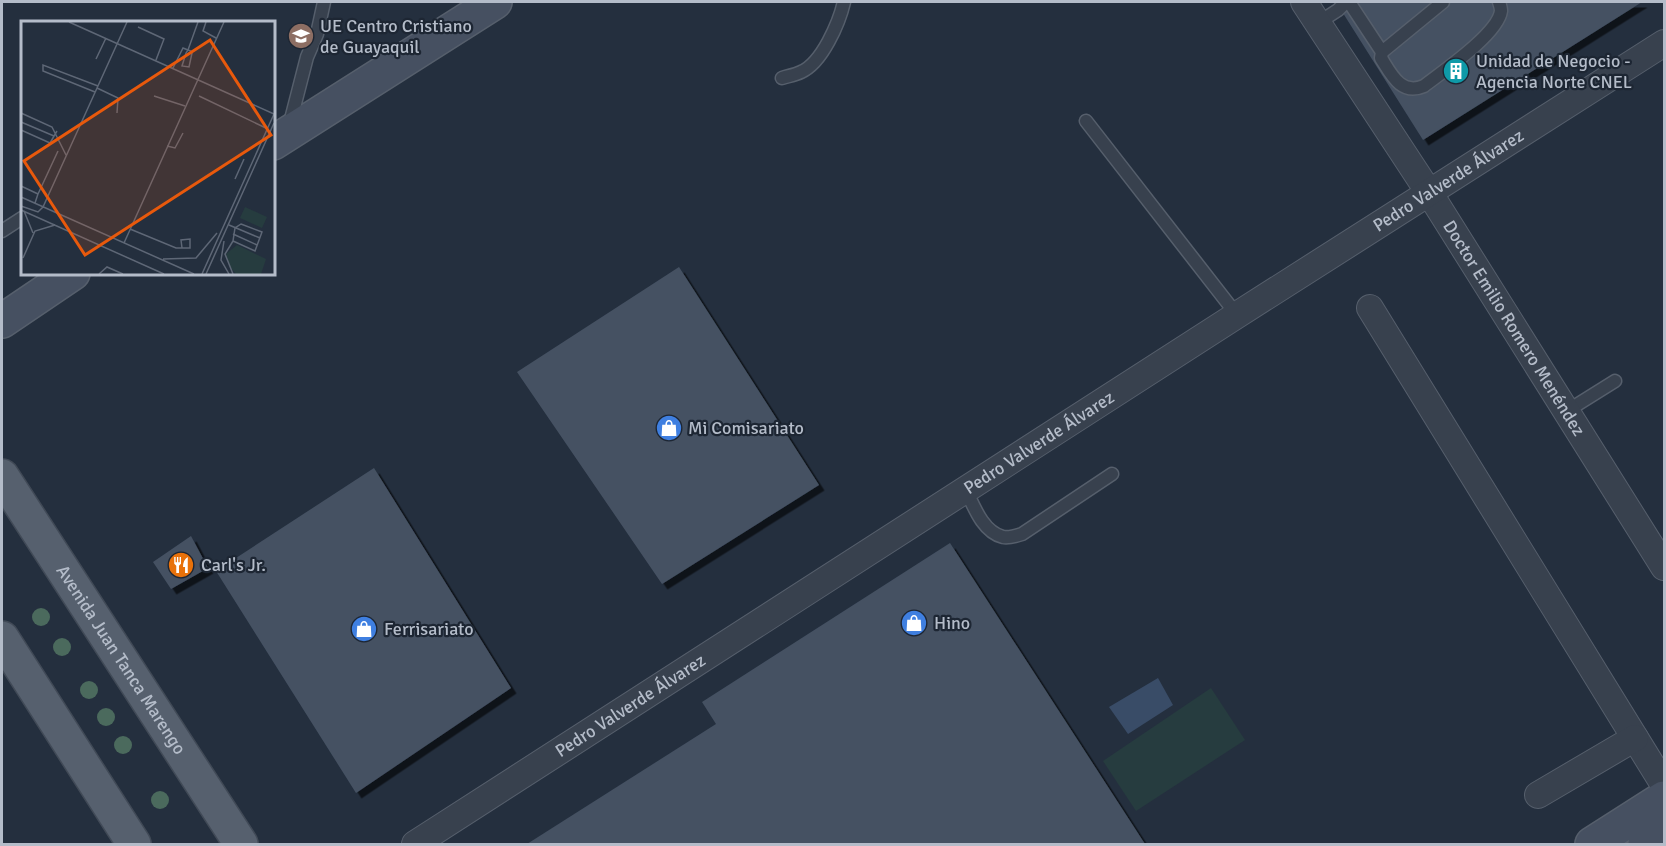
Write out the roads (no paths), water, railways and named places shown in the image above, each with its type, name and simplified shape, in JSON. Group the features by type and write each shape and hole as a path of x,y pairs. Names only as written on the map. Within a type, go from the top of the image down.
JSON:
{"main road":[{"name":"Avenida Juan Tanca Marengo","path":"2,476 241,844"},
{"path":"2,638 134,844"}],"street":[{"path":"280,138 495,2"},
{"name":"Doctor Emilio Romero Menéndez","path":"1311,12 1430,194 1665,567"},
{"name":"Pedro Valverde Álvarez","path":"415,844 1237,315 1665,43"},
{"path":"2,321 72,274"},
{"path":"1370,308 1665,785"},
{"path":"1538,795 1635,738"},
{"path":"1592,844 1665,798"},
{"path":"1645,844 1665,832"}],"lane":[{"path":"280,138 317,34 324,2"},
{"path":"782,78 803,72 826,47 841,15 844,2"},
{"path":"1311,12 1338,10 1348,2 1382,52"},
{"path":"1443,2 1382,52 1381,58 1399,84 1408,89 1417,89 1476,45 1501,11 1499,2"},
{"path":"1086,121 1237,315"},
{"path":"2,231 21,219"},
{"path":"1566,411 1615,381"},
{"path":"966,490 976,512 991,531 1005,538 1022,534 1112,474"}],"water":[{"path":"1158,678 1173,705 1128,734 1109,707"}],"place":[{"name":"UE Centro Cristiano de Guayaquil","path":"301,36"},
{"name":"Unidad de Negocio - Agencia Norte CNEL","path":"1456,71"},
{"name":"Mi Comisariato","path":"669,428"},
{"name":"Carl's Jr.","path":"181,565"},
{"name":"Hino","path":"914,623"},
{"name":"Ferrisariato","path":"364,629"}]}
